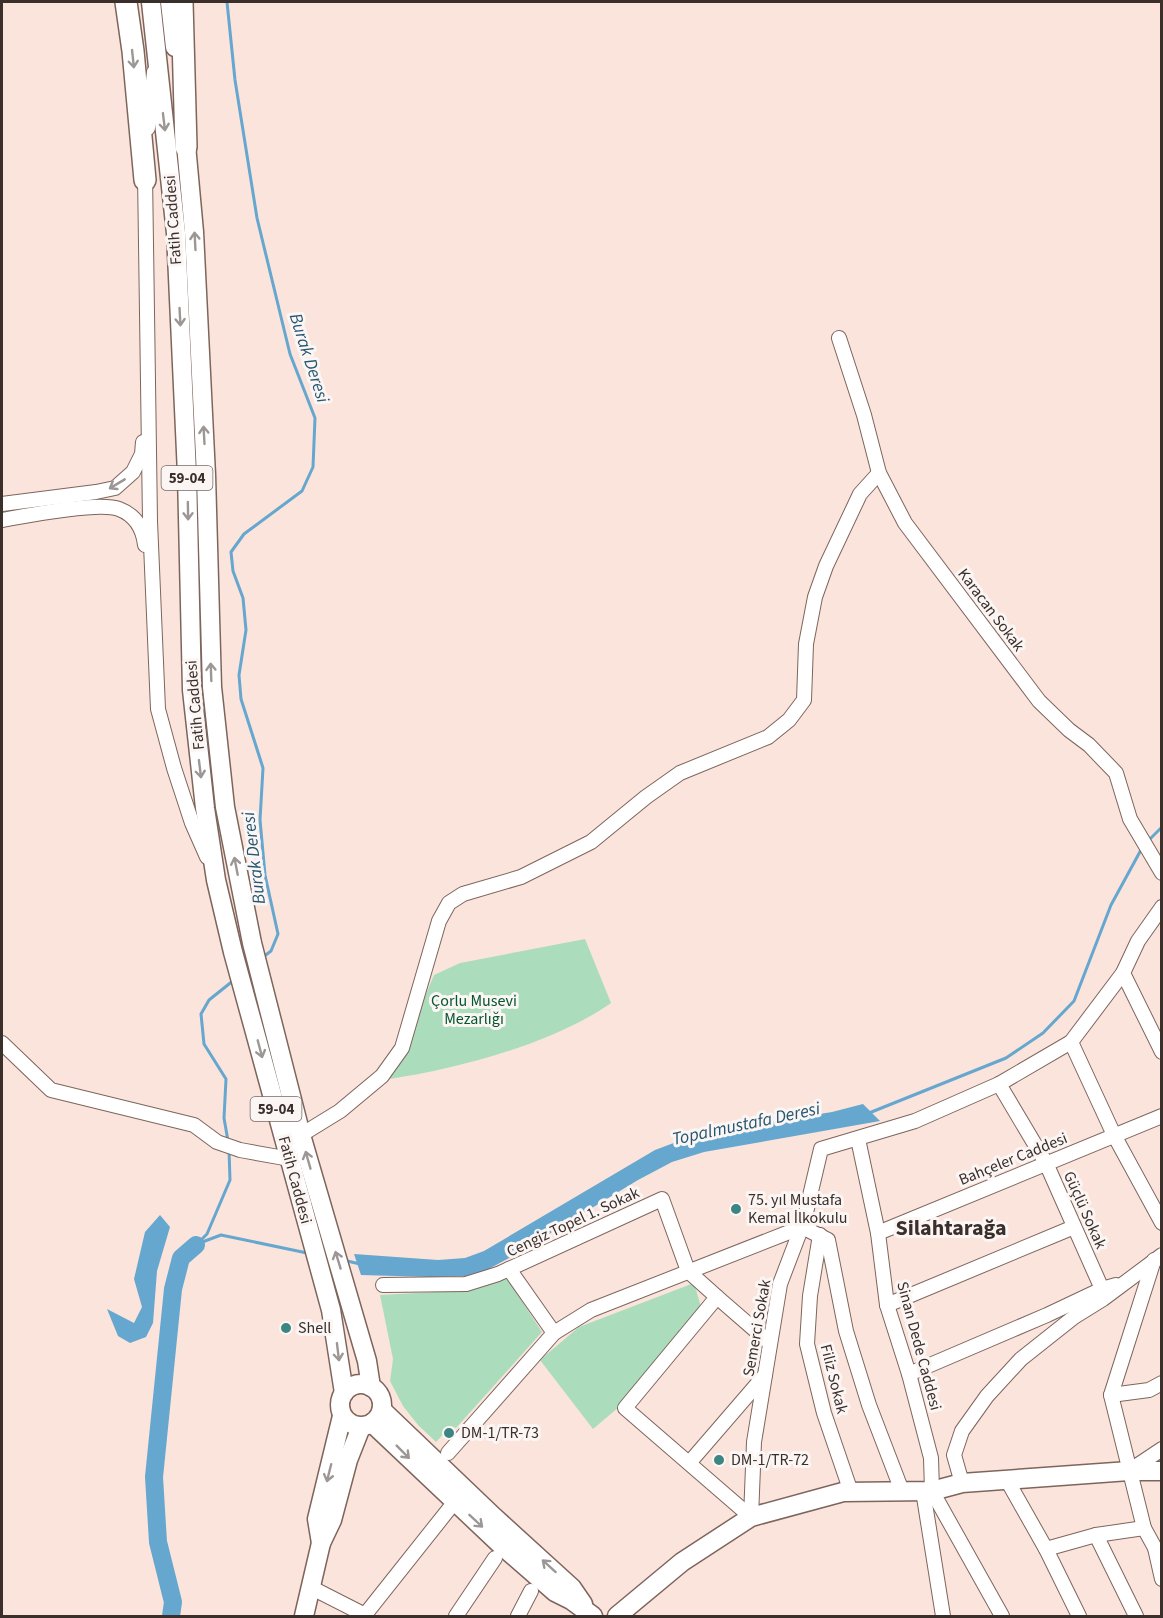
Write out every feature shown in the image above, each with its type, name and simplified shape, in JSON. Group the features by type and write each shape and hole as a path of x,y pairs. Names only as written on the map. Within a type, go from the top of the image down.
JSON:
{"highway":[{"path":"126,2 145,180"},
{"path":"182,2 186,147"}],"main road":[{"name":"Fatih Caddesi","path":"151,2 176,233 187,474 192,690 203,787 216,880 233,952 331,1310 344,1393"},
{"name":"Fatih Caddesi","path":"170,2 194,232 205,463 212,687 225,807 252,944 301,1135 367,1361 371,1387"},
{"path":"367,1361 400,1428 572,1588 590,1613"},
{"path":"304,1617 321,1543 332,1521 348,1460 382,1400 379,1393 371,1387 360,1384 353,1386 344,1393 340,1402 342,1416 317,1519 321,1543"},
{"path":"342,1416 352,1425 372,1420 400,1428"},
{"path":"372,1420 502,1546 555,1592 590,1613"},
{"path":"617,1617 682,1562 751,1517 843,1492 928,1491 962,1483 1129,1471 1161,1471"}],"street":[{"path":"156,52 145,180 152,577 158,709 192,823 216,880"},
{"name":"Karacan Sokak","path":"839,338 864,416 879,473 905,523 1039,701 1069,730 1089,745 1116,773 1130,819 1161,873"},
{"path":"2,504 115,488 133,472 142,453 148,395"},
{"path":"301,1135 340,1111 382,1076 402,1048 439,921 450,903 463,894 520,877 591,842 680,773 768,737 789,720 804,700 806,645 815,597 825,566 860,494 879,473"},
{"path":"2,520 95,507 118,508 134,518 144,532 152,577"},
{"path":"858,1139 915,1121 999,1084 1071,1042 1123,973 1138,941 1161,907"},
{"path":"1123,973 1161,1052"},
{"path":"1071,1042 1113,1135 1161,1223"},
{"path":"2,1043 51,1090 194,1125 217,1142 240,1150 290,1159"},
{"name":"Güçlü Sokak","path":"999,1084 1046,1163 1102,1289"},
{"name":"Bahçeler Caddesi","path":"878,1233 1161,1116"},
{"name":"Semerci Sokak","path":"751,1517 754,1442 780,1284 802,1227 821,1149 858,1139"},
{"name":"Sinan Dede Caddesi","path":"858,1139 878,1233 887,1305 909,1374 931,1458 928,1491 943,1617"},
{"name":"Cengiz Topel 1. Sokak","path":"383,1286 466,1284 509,1269 662,1199 688,1271 770,1342"},
{"path":"448,1453 554,1333 591,1310 802,1227 828,1240 846,1331 869,1406 902,1491"},
{"path":"887,1305 1074,1227"},
{"name":"Filiz Sokak","path":"820,1235 810,1296 807,1344 824,1413 851,1492"},
{"path":"962,1483 954,1455 962,1431 987,1396 1021,1359 1074,1317 1103,1299 1158,1258"},
{"path":"1158,1258 1110,1395 1144,1528 1158,1550 1161,1579"},
{"path":"509,1269 554,1333"},
{"path":"909,1374 1102,1289 1126,1282"},
{"path":"717,1297 625,1408 751,1517"},
{"path":"690,1462 765,1375"},
{"path":"1110,1395 1149,1390 1161,1383"},
{"path":"1129,1471 1161,1449"},
{"path":"1007,1480 1046,1549 1079,1617"},
{"path":"928,1491 1002,1617"},
{"path":"310,1587 364,1616 449,1509"},
{"path":"1046,1549 1096,1535 1144,1528"},
{"path":"1096,1535 1136,1617"},
{"path":"456,1617 495,1558"},
{"path":"518,1617 531,1592"}],"green space":[{"name":"Çorlu Musevi Mezarlığı","path":"585,939 611,1003 562,1031 505,1052 476,1061 390,1079 434,975 460,963"},
{"path":"506,1277 542,1332 456,1428 451,1426 436,1442 403,1406 390,1381 393,1359 380,1295 473,1290"},
{"path":"694,1283 701,1307 619,1407 593,1429 540,1360 579,1327"}],"water":[{"path":"863,1104 880,1121 704,1152 672,1162 483,1272 466,1276 431,1277 361,1275 354,1254 438,1260 465,1258 484,1251 655,1150 687,1138 832,1112"},
{"path":"160,1215 170,1227 157,1271 153,1323 146,1337 130,1343 118,1336 107,1309 134,1323 142,1307 134,1279 145,1232"}],"waterway":[{"name":"Burak Deresi","path":"227,2 235,80 257,218 290,354 315,418 313,467 302,491 244,534 231,552 233,571 243,598 246,630 239,675 241,699 263,768 260,820 265,875 278,934 271,951 263,957"},
{"name":"Topalmustafa Deresi","path":"1148,841 1162,827"},
{"name":"Topalmustafa Deresi","path":"869,1113 1006,1058 1043,1033 1074,1001 1111,905 1142,848"},
{"name":"Burak Deresi","path":"228,1141 224,1118 226,1079 204,1044 201,1014 209,1000 234,980"},
{"name":"Burak Deresi","path":"196,1245 207,1234 230,1180 229,1150"},
{"name":"Topalmustafa Deresi","path":"197,1244 221,1235 307,1253"},
{"path":"171,1616 173,1602 158,1542 154,1477 173,1289 181,1258 196,1245"},
{"name":"Topalmustafa Deresi","path":"343,1260 360,1264"}],"place":[{"name":"75. yıl Mustafa Kemal İlkokulu","path":"736,1209"},
{"name":"Shell","path":"286,1328"},
{"name":"DM-1/TR-73","path":"449,1433"},
{"name":"DM-1/TR-72","path":"719,1460"}],"district":[{"name":"Silahtarağa","path":"951,1228"}]}
